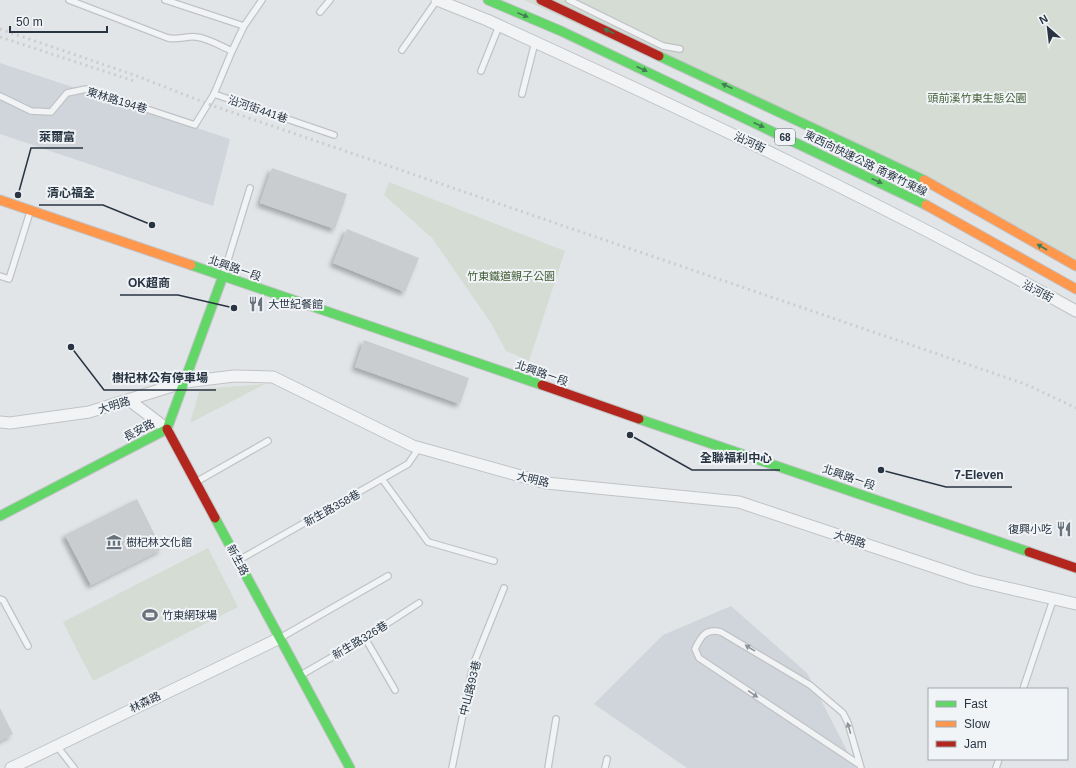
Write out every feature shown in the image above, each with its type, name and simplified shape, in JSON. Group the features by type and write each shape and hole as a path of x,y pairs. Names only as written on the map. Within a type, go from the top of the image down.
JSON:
{"main road":[{"name":"東西向快速公路 南寮竹東線","path":"488,0 561,31 916,200 1076,288"},
{"name":"東西向快速公路 南寮竹東線","path":"540,0 924,180 1076,266"},
{"name":"北興路ㄧ段","path":"0,200 1076,568"},
{"name":"長安路","path":"0,516 167,429 223,276"},
{"name":"新生路","path":"167,429 350,768"}],"street":[{"name":"沿河街","path":"437,0 535,42 782,157 906,220 1076,311"},
{"name":"大明路","path":"0,422 10,423 90,412 185,382 234,376 273,377 419,448 546,483 739,502 973,580 1053,600 1076,604"},
{"name":"新生路","path":"129,400 167,429"},
{"name":"林森路","path":"15,767 56,745 280,638"}],"lane":[{"path":"70,0 168,38 200,38 232,50"},
{"path":"165,0 244,26"},
{"name":"沿河街441巷","path":"262,0 244,26 232,50 214,94 334,135"},
{"path":"320,12 330,0"},
{"path":"402,50 437,0"},
{"path":"569,0 663,46 680,49"},
{"path":"481,71 499,26"},
{"path":"522,94 535,42"},
{"name":"東林路194巷","path":"0,96 31,111 51,112 67,93 86,88 195,125 214,94"},
{"path":"223,276 250,188"},
{"path":"0,276 9,279 30,211"},
{"path":"196,482 268,441"},
{"name":"新生路358巷","path":"238,560 408,464 419,448"},
{"path":"382,479 428,542 494,561"},
{"path":"280,638 388,576"},
{"name":"中山路93巷","path":"452,768 473,665 504,588"},
{"path":"0,599 3,600 28,646"},
{"path":"1023,688 1053,600"},
{"name":"新生路326巷","path":"300,675 365,638 419,603"},
{"path":"714,630 721,632 810,686 832,702 843,713 848,723 861,767 699,658 695,649 700,639 706,632 714,630"},
{"path":"365,638 395,690"},
{"path":"548,768 556,719"},
{"path":"56,745 74,768"},
{"path":"605,768 607,759"}],"shaded area":[{"path":"0,63 230,139 213,206 0,134"},
{"path":"731,606 807,673 856,768 687,768 594,704 663,635"}],"green space":[{"name":"頭前溪竹東生態公園","path":"524,0 1076,0 1076,262 935,187"},
{"name":"竹東鐵道親子公園","path":"389,182 565,251 529,361 506,351 491,323 432,238 384,195"},
{"path":"265,384 190,423 200,389"},
{"name":"竹東網球場","path":"208,548 238,607 93,681 63,622"}],"building":[{"path":"272,168 347,194 335,229 260,203"},
{"path":"347,229 419,258 405,292 333,263"},
{"path":"364,340 469,378 460,404 355,367"},
{"name":"樹杞林文化館","path":"137,499 162,549 91,585 65,535"},
{"path":"0,708 13,734 0,741"}],"railway":[{"path":"0,29 137,76 208,104 1025,384 1076,408"},
{"path":"0,37 134,81"}],"traffic: fast":[{"path":"488,0 561,31 926,205"},
{"path":"659,56 924,180"},
{"path":"191,265 542,385"},
{"path":"0,516 167,429 223,276"},
{"path":"639,419 1029,552"},
{"path":"215,518 350,768"}],"traffic: slow":[{"path":"924,180 1076,266"},
{"path":"0,200 191,265"},
{"path":"926,205 1076,289"}],"traffic: jam":[{"path":"541,0 659,56"},
{"path":"542,385 639,419"},
{"path":"167,429 215,518"},
{"path":"1029,552 1076,568"}],"place":[{"name":"萊爾富","path":"18,195"},
{"name":"清心福全","path":"152,225"},
{"name":"大世紀餐館","path":"256,304"},
{"name":"OK超商","path":"234,308"},
{"name":"樹杞林公有停車場","path":"71,347"},
{"name":"全聯福利中心","path":"630,435"},
{"name":"7-Eleven","path":"881,470"},
{"name":"復興小吃","path":"1064,529"},
{"name":"樹杞林文化館","path":"114,542"},
{"name":"竹東網球場","path":"150,615"}]}
